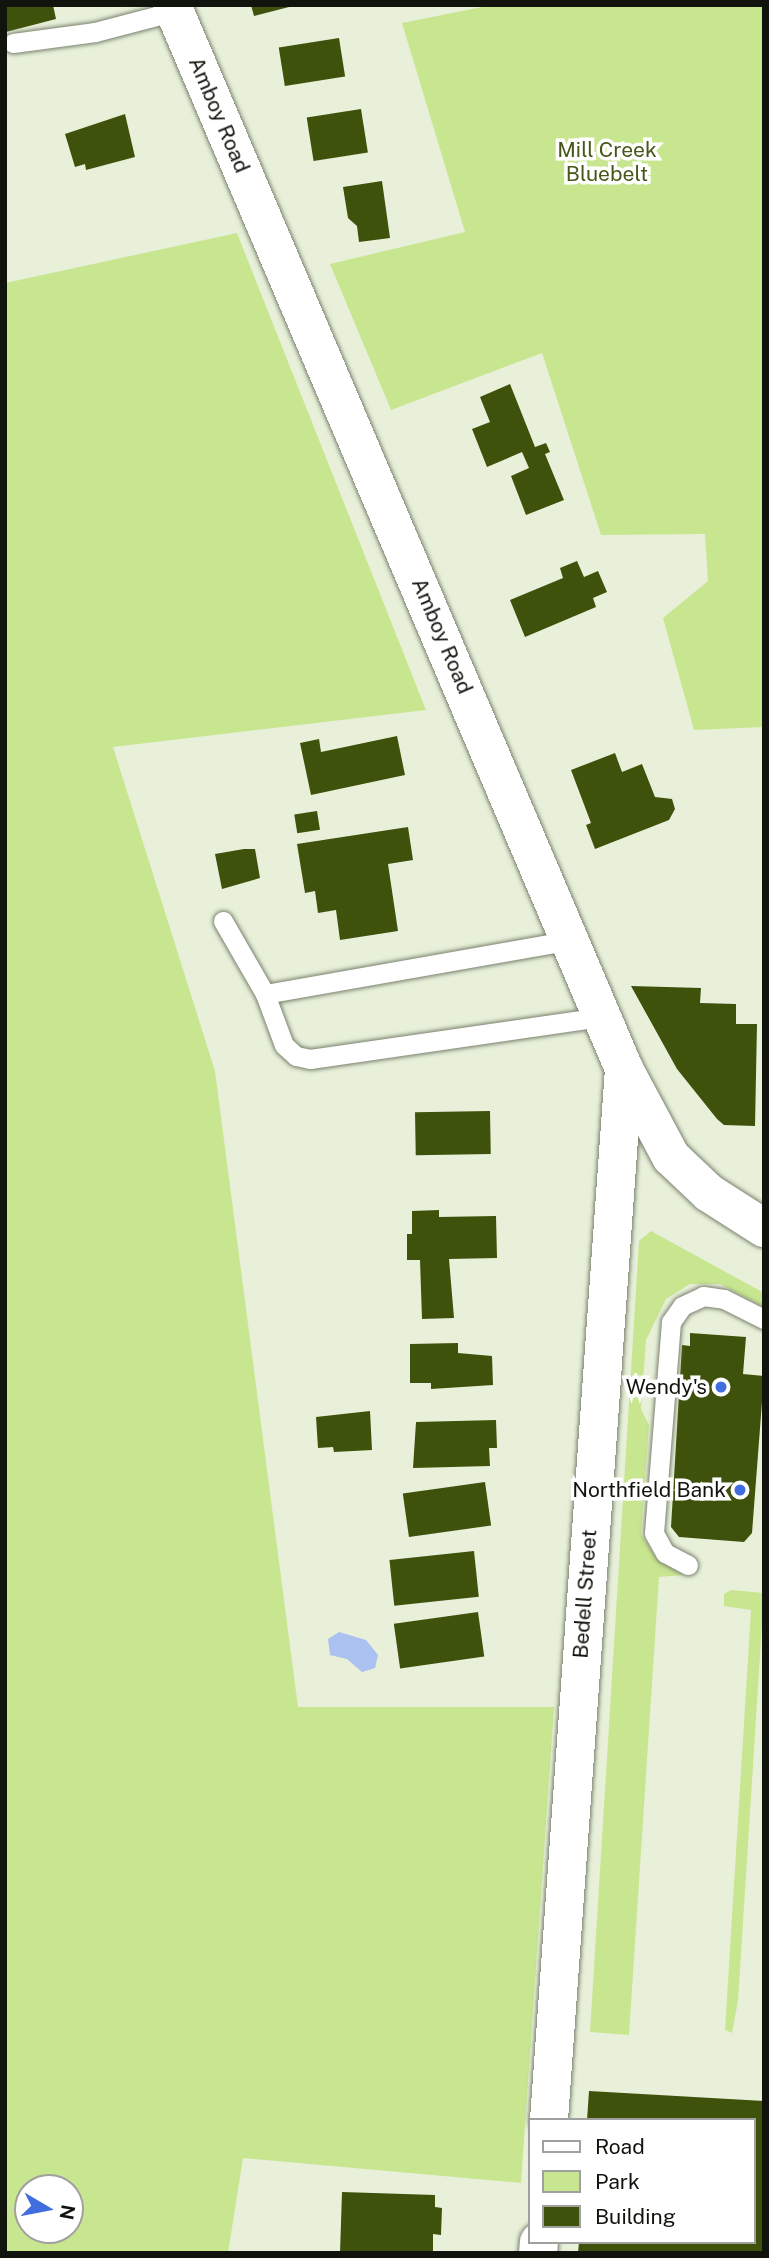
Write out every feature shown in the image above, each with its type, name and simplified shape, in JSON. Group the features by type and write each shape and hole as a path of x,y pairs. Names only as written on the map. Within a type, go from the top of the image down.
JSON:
{"main road":[{"name":"Amboy Road","path":"173,8 572,940 624,1069 671,1157 709,1193 764,1228"},
{"name":"Bedell Street","path":"548,2118 624,1069"}],"lane":[{"path":"13,43 94,32 173,8"},
{"path":"223,921 265,994 284,1045 296,1056 310,1059 603,1017"},
{"path":"265,994 572,940"},
{"path":"688,1565 665,1553 654,1533 671,1322 682,1306 703,1296 723,1299 764,1319"}],"green space":[{"name":"Mill Creek Bluebelt","path":"492,5 764,5 764,727 694,730 663,618 708,581 705,534 601,535 542,353 391,410 330,264 465,232 402,23"},
{"path":"237,233 426,710 113,747 215,1071 298,1707 554,1707 521,2183 243,2158 228,2253 5,2253 5,283"},
{"path":"651,1231 764,1293 764,1307 720,1284 690,1284 666,1299 646,1340 641,1409 649,1425 641,1534 657,1559 683,1575 659,1577 629,2035 590,2032 639,1241"},
{"path":"731,1590 764,1593 738,2001 732,2033 725,2030 751,1610 724,1606 724,1594"}],"water":[{"path":"339,1632 366,1640 378,1655 375,1668 362,1672 347,1659 330,1655 328,1639"}],"building":[{"path":"5,5 53,5 56,19 6,32"},
{"path":"251,5 293,5 293,6 254,16"},
{"path":"339,38 345,77 285,86 279,48"},
{"path":"361,109 368,152 314,161 307,118"},
{"path":"125,114 135,157 86,170 85,164 75,167 65,134"},
{"path":"382,181 390,238 359,242 357,226 348,218 343,187"},
{"path":"510,384 535,447 546,443 550,452 545,454 564,500 526,515 511,476 529,468 522,452 487,467 472,429 490,422 480,397"},
{"path":"577,561 584,577 598,571 607,592 593,598 596,607 525,637 510,600 563,578 560,568"},
{"path":"397,736 405,775 311,795 300,743 319,739 321,752"},
{"path":"615,753 622,772 642,764 655,797 672,799 675,809 669,820 595,849 586,825 591,823 571,770"},
{"path":"317,811 320,830 297,833 294,815"},
{"path":"408,827 413,860 388,864 398,931 340,940 336,910 318,913 315,891 305,893 297,844"},
{"path":"255,849 260,878 222,889 215,854"},
{"path":"631,986 701,988 700,1003 736,1004 736,1024 757,1024 755,1126 724,1125 717,1119 677,1069"},
{"path":"490,1111 491,1154 416,1155 415,1112"},
{"path":"439,1210 439,1217 496,1216 497,1258 449,1259 454,1318 422,1319 420,1260 407,1260 407,1234 412,1234 412,1211"},
{"path":"690,1333 746,1337 743,1374 764,1376 752,1533 744,1542 679,1537 671,1527 682,1345 690,1346"},
{"path":"458,1343 458,1353 492,1356 493,1385 431,1389 431,1383 410,1383 410,1344"},
{"path":"370,1411 372,1450 334,1452 333,1447 318,1448 316,1417"},
{"path":"496,1420 497,1448 489,1448 490,1466 413,1468 416,1422"},
{"path":"485,1482 491,1526 409,1537 403,1494"},
{"path":"474,1551 479,1597 394,1606 389,1560"},
{"path":"478,1612 484,1657 400,1668 394,1624"},
{"path":"589,2091 764,2101 764,2253 578,2253 579,2244 755,2244 755,2118 587,2118"},
{"path":"342,2192 435,2195 435,2207 442,2208 441,2235 433,2234 433,2253 340,2253"}],"place":[{"name":"Wendy's","path":"721,1387"},
{"name":"Northfield Bank","path":"740,1490"}]}
